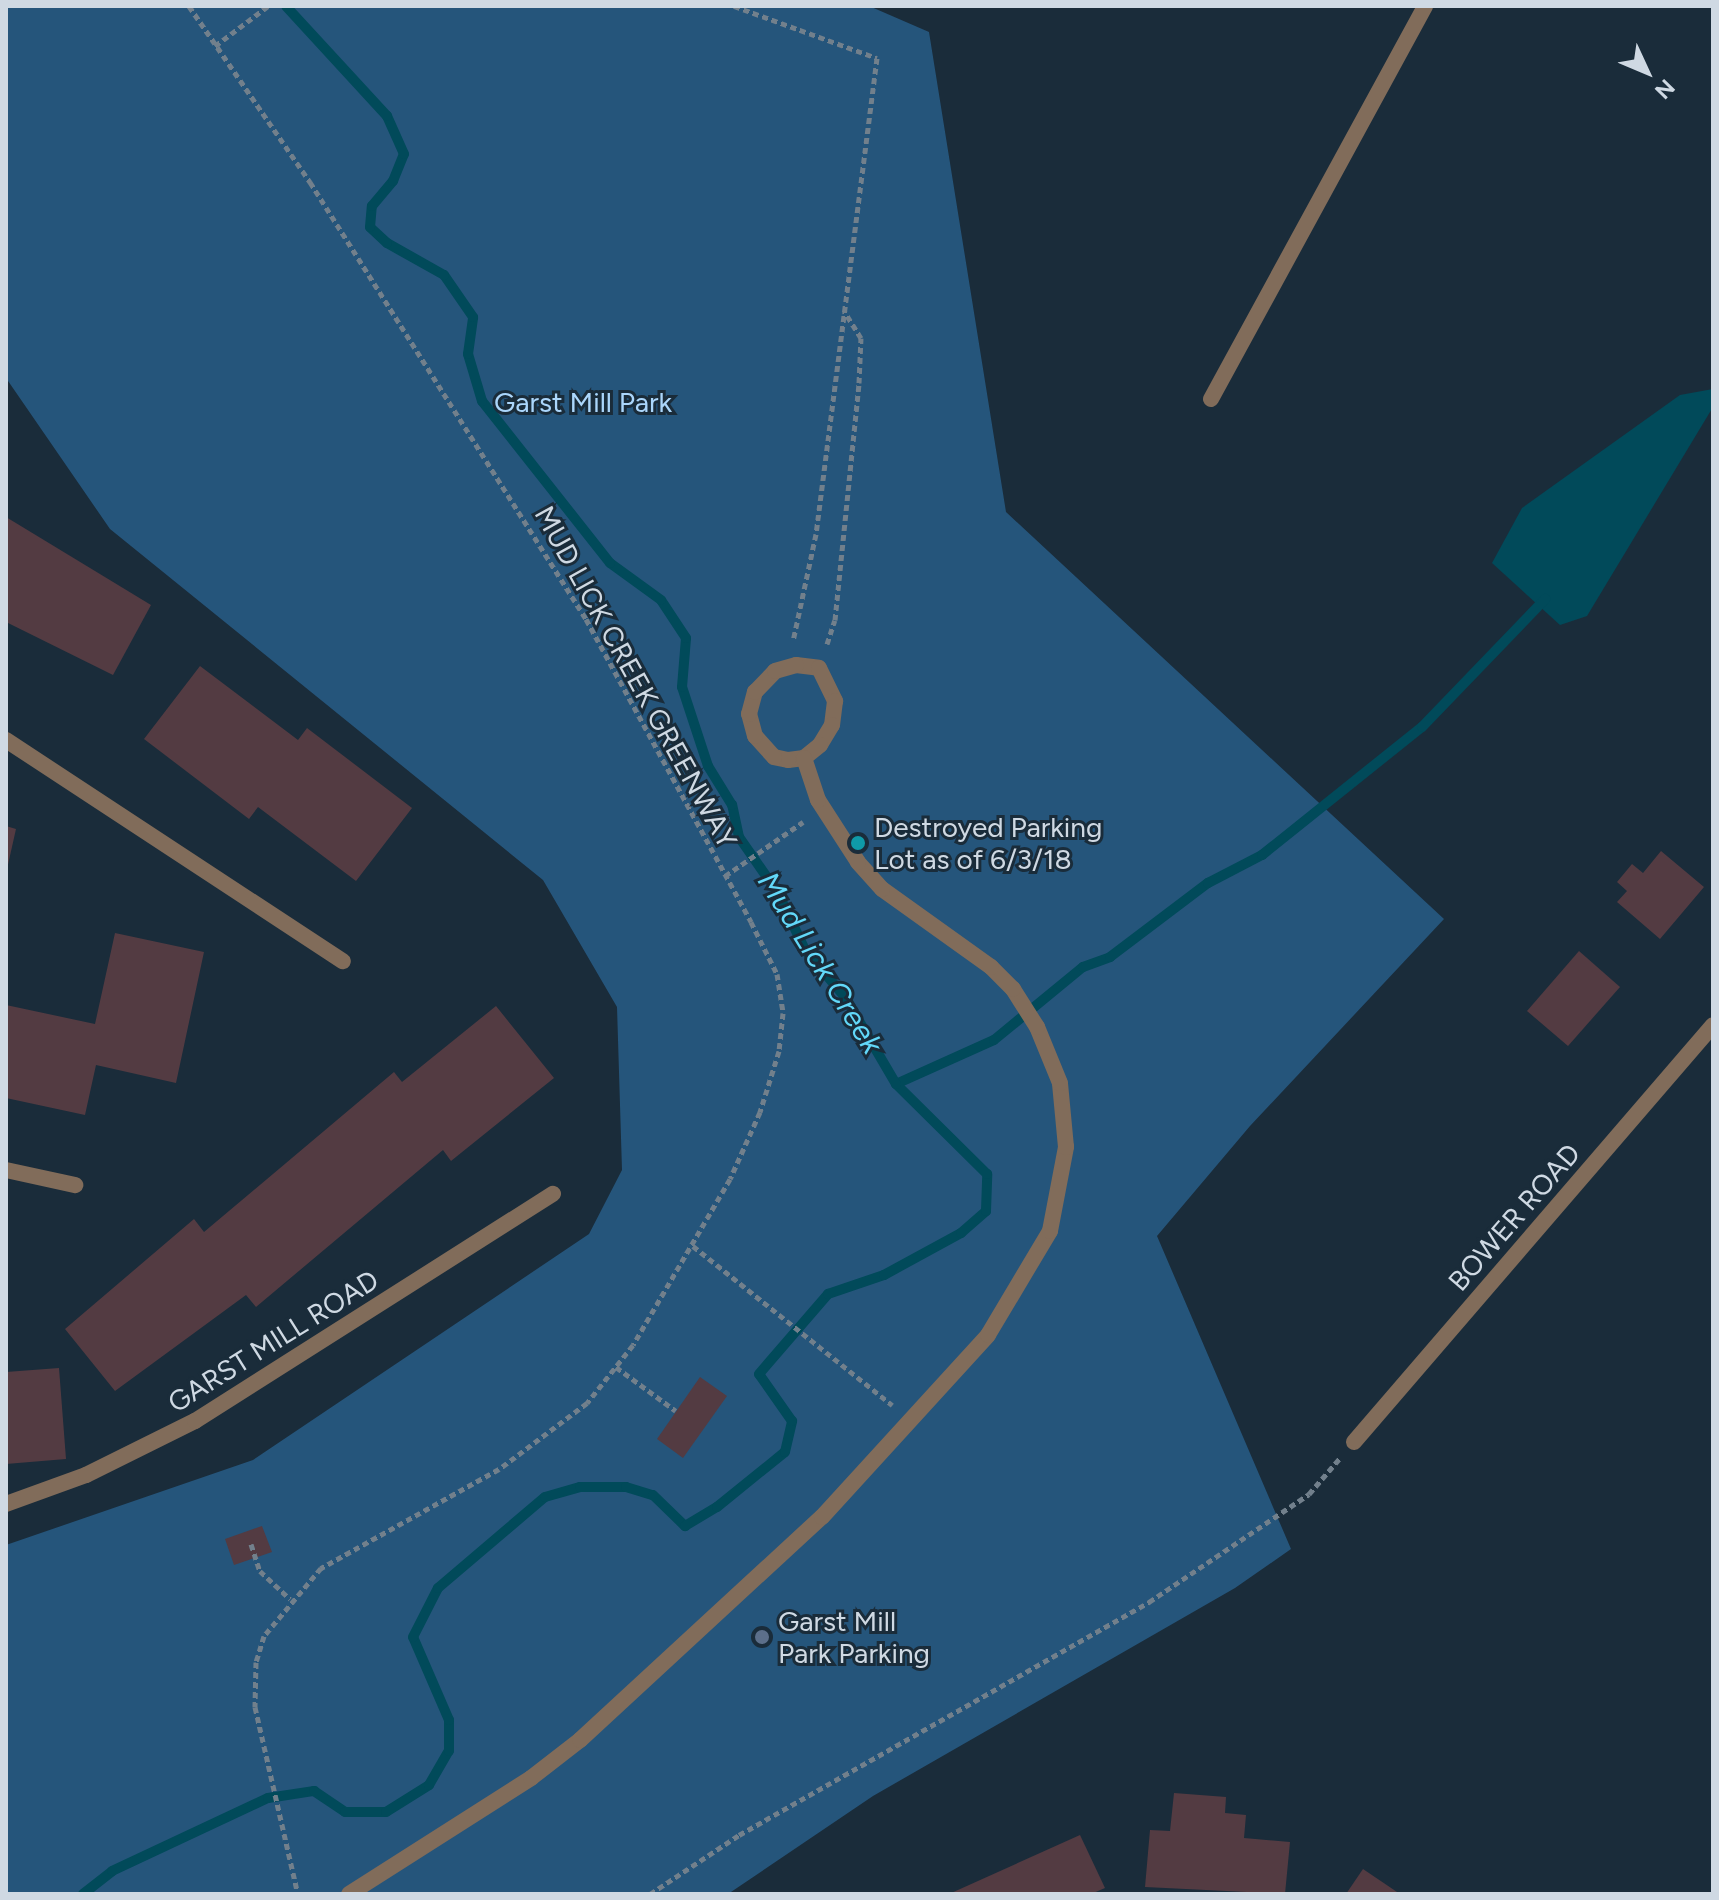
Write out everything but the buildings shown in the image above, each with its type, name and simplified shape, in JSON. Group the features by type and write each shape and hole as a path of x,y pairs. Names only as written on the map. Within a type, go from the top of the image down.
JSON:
{"street":[{"path":"1211,399 1425,6"},
{"path":"796,665 819,668 835,701 832,725 804,758 774,757 755,736 749,714 755,692 775,671 796,665"},
{"path":"6,740 343,961"},
{"path":"349,1894 531,1778 580,1740 822,1517 988,1335 1050,1231 1062,1190 1066,1147 1060,1083 1050,1053 1013,989 991,967 882,889 825,811 804,758"},
{"name":"BOWER ROAD","path":"1354,1442 1713,1025"},
{"path":"6,1170 75,1185"},
{"name":"GARST MILL ROAD","path":"6,1504 86,1475 185,1427 553,1194"}],"path":[{"name":"MUD LICK CREEK GREENWAY","path":"189,6 310,182 578,605 777,974 782,1025 760,1112 693,1246 616,1367 587,1403 540,1442 350,1548 290,1599 264,1636 256,1662 255,1707 298,1894"},
{"path":"215,46 268,6"},
{"path":"734,6 877,58 816,534 804,603 794,622 796,665"},
{"path":"819,668 835,620 856,444 861,338 844,311"},
{"path":"725,876 767,843 825,811"},
{"path":"693,1246 911,1419"},
{"path":"616,1367 676,1411"},
{"path":"650,1894 739,1835 1149,1602 1309,1494 1354,1442"},
{"path":"251,1544 260,1571 290,1599"}],"green space":[{"name":"Garst Mill Park","path":"6,6 869,6 929,32 1006,512 1444,919 1250,1126 1157,1236 1291,1549 1235,1588 873,1796 728,1894 6,1894 6,1545 253,1460 589,1234 622,1170 617,1007 543,880 110,529 6,378"}],"shaded area":[{"path":"1713,389 1713,407 1587,616 1560,625 1492,563 1522,508 1680,395"}],"waterway":[{"name":"Mud Lick Creek","path":"83,1894 112,1871 268,1798 314,1791 345,1812 386,1812 429,1785 449,1751 449,1720 413,1637 438,1588 545,1497 580,1487 626,1487 653,1495 685,1526 717,1507 785,1452 792,1421 759,1374 828,1294 884,1275 961,1233 986,1211 987,1174 896,1084 845,997 805,950 778,893 739,837 732,805 708,766 682,687 686,638 661,600 610,563 482,401 468,354 473,317 444,275 387,243 370,227 372,206 393,181 404,154 387,116 286,6"},
{"path":"896,1084 994,1040 1083,967 1110,957 1208,883 1262,855 1422,727 1545,599"}],"place":[{"name":"Destroyed Parking Lot as of 6/3/18","path":"858,843"},
{"name":"Garst Mill Park Parking","path":"762,1637"}]}
